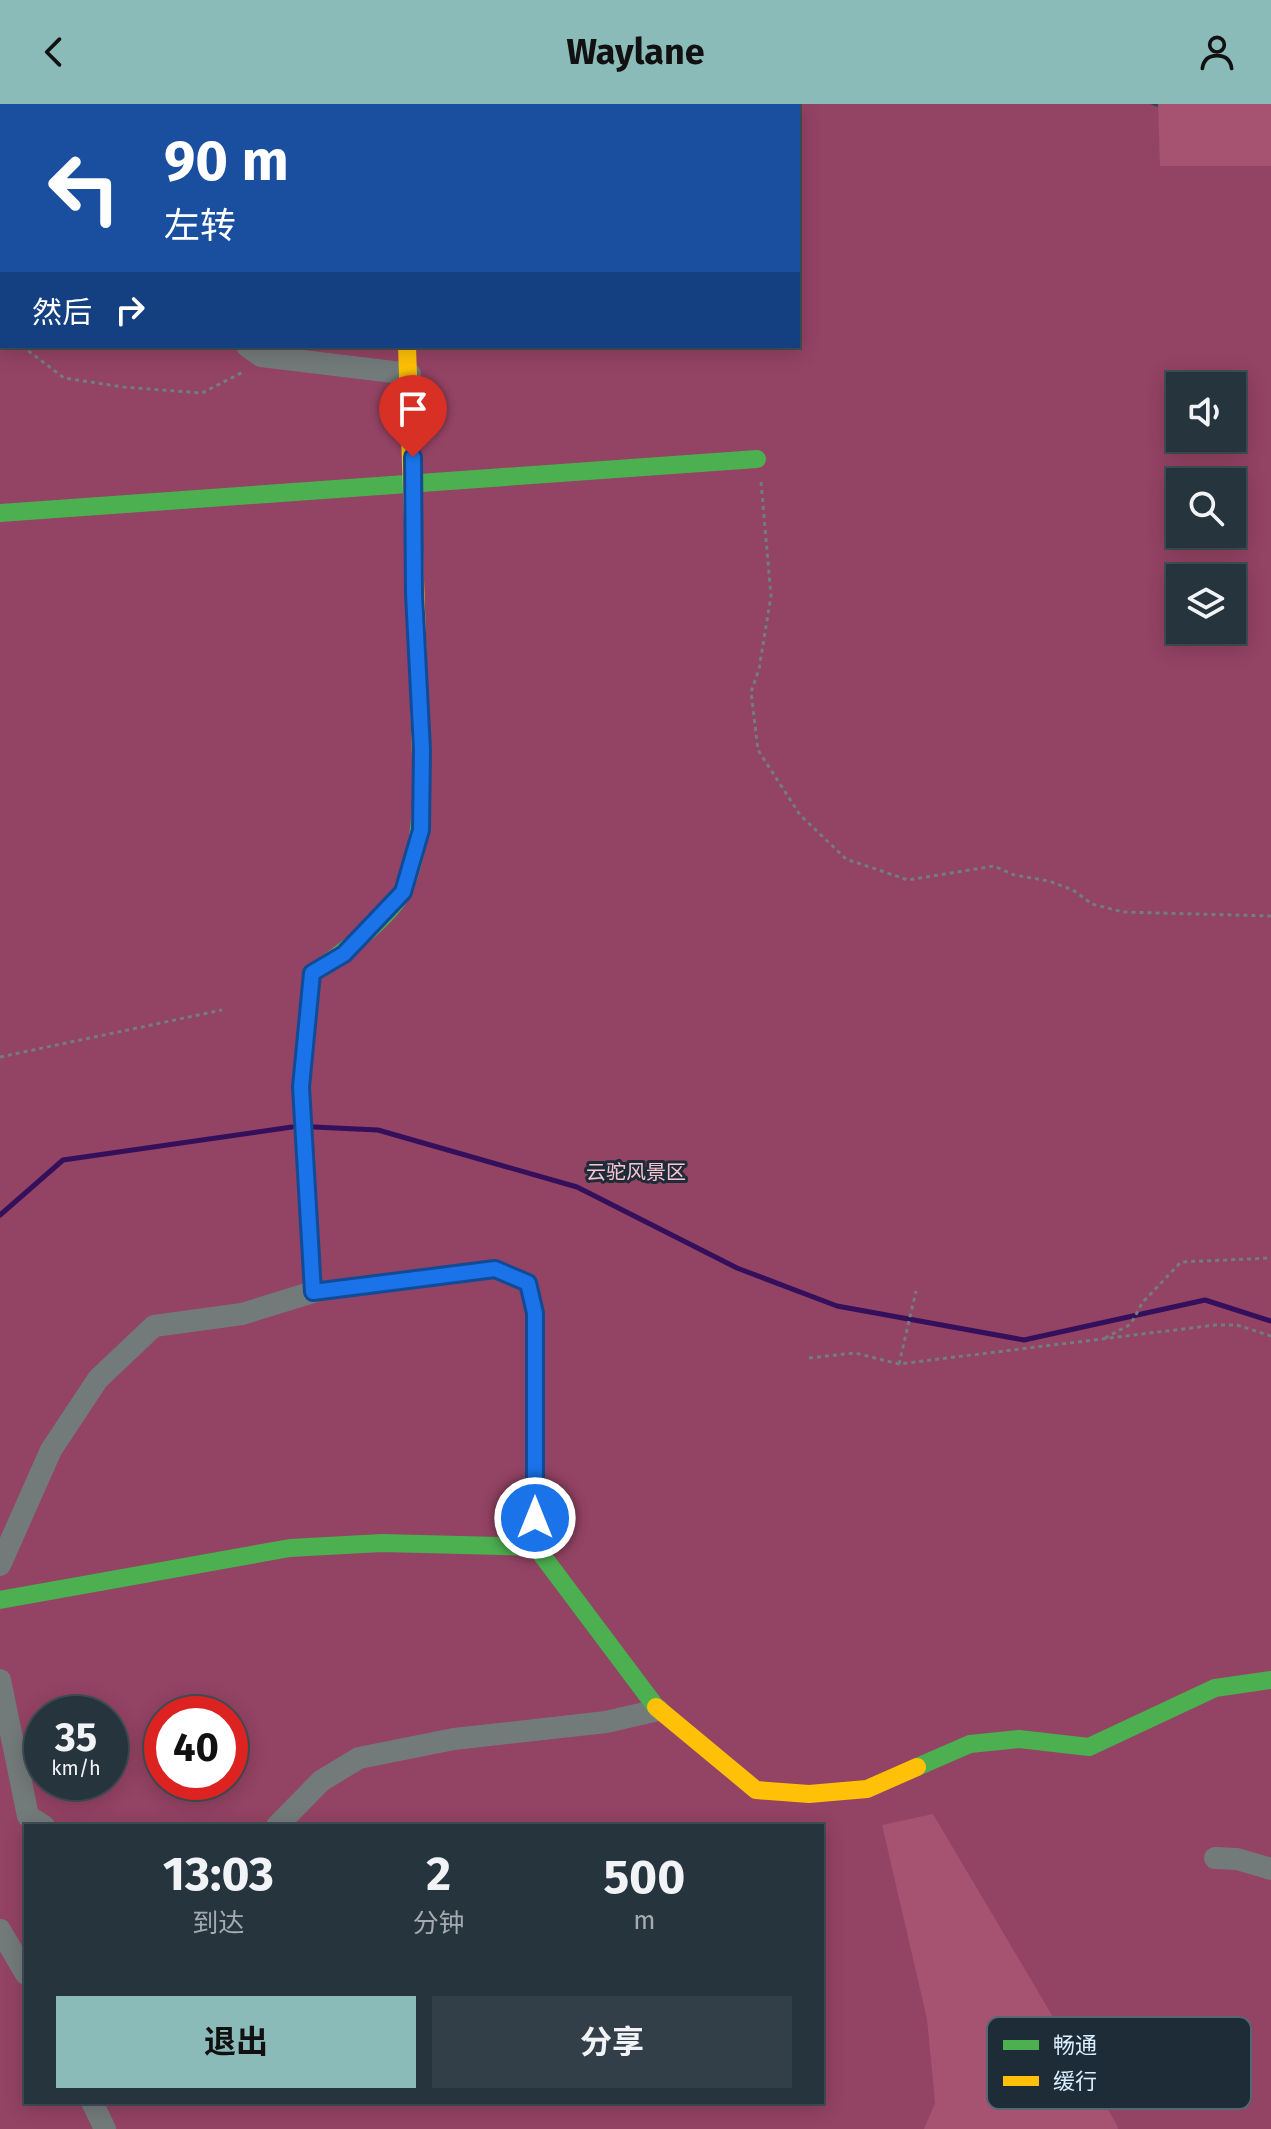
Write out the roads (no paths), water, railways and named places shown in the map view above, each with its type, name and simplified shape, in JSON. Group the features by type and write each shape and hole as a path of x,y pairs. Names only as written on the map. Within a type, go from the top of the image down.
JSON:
{"street":[{"path":"313,1292 304,1184 301,1087 312,973 344,954 403,892 421,830 422,750 407,348"},
{"path":"254,351 410,374"},
{"path":"0,513 757,459"},
{"path":"0,1565 51,1450 98,1379 154,1326 242,1314 313,1292 495,1269 528,1283 535,1313 536,1547 658,1710 756,1790 809,1794 867,1789 970,1744 1019,1739 1089,1747 1215,1688 1271,1680"},
{"path":"0,1600 290,1548 382,1543 536,1547"},
{"path":"0,1680 28,1816 41,1824"},
{"path":"279,1824 321,1781 359,1758 454,1739 606,1722 658,1710"},
{"path":"1215,1858 1237,1859 1271,1869"},
{"path":"0,1930 24,1971"},
{"path":"93,2104 105,2129"}],"waterway":[{"path":"0,1215 63,1160 292,1127"},
{"path":"314,1127 378,1130 577,1187 737,1268 837,1306 1024,1340 1205,1300 1271,1321"}],"park label":[{"name":"云驼风景区","path":"636,1172"}]}
